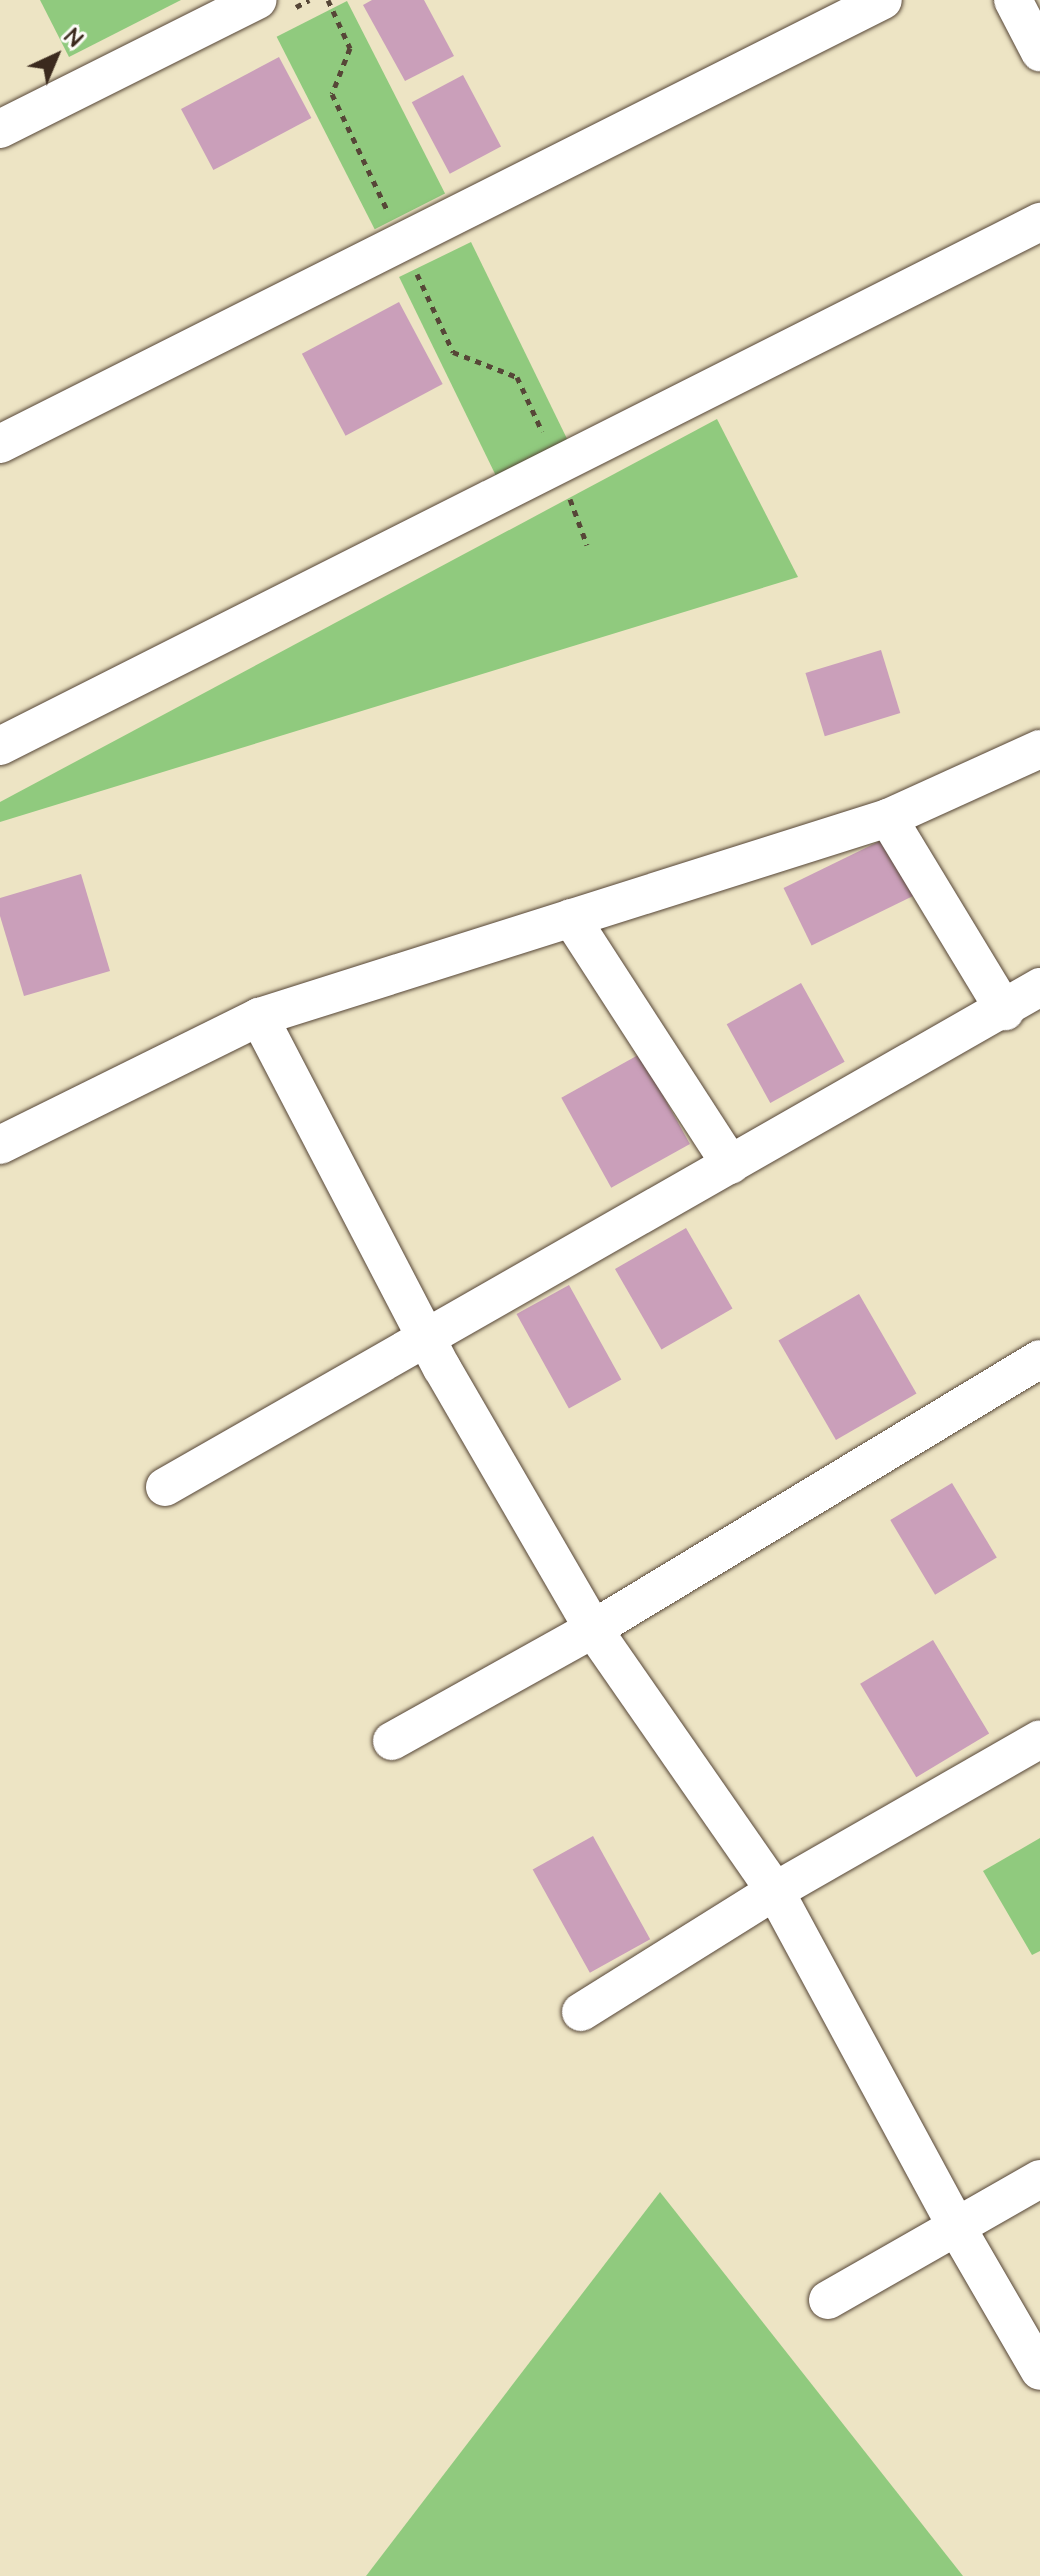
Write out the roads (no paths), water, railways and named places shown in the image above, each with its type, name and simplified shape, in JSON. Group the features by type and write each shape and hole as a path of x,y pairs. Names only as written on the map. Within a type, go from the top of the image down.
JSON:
{"street":[{"path":"0,129 258,0"},
{"path":"0,444 883,0"},
{"path":"1013,0 1040,52"},
{"path":"0,746 559,468 1040,222"},
{"path":"0,1145 259,1017 888,818 1040,749"},
{"path":"888,818 1005,1011"},
{"path":"571,918 731,1165"},
{"path":"165,1487 1005,1011 1040,987"},
{"path":"259,1017 426,1337 593,1629 775,1891 957,2228 1040,2371"},
{"path":"392,1741 593,1629 1040,1359"},
{"path":"581,2012 775,1891 1040,1739"},
{"path":"828,2300 1040,2179"}]}
